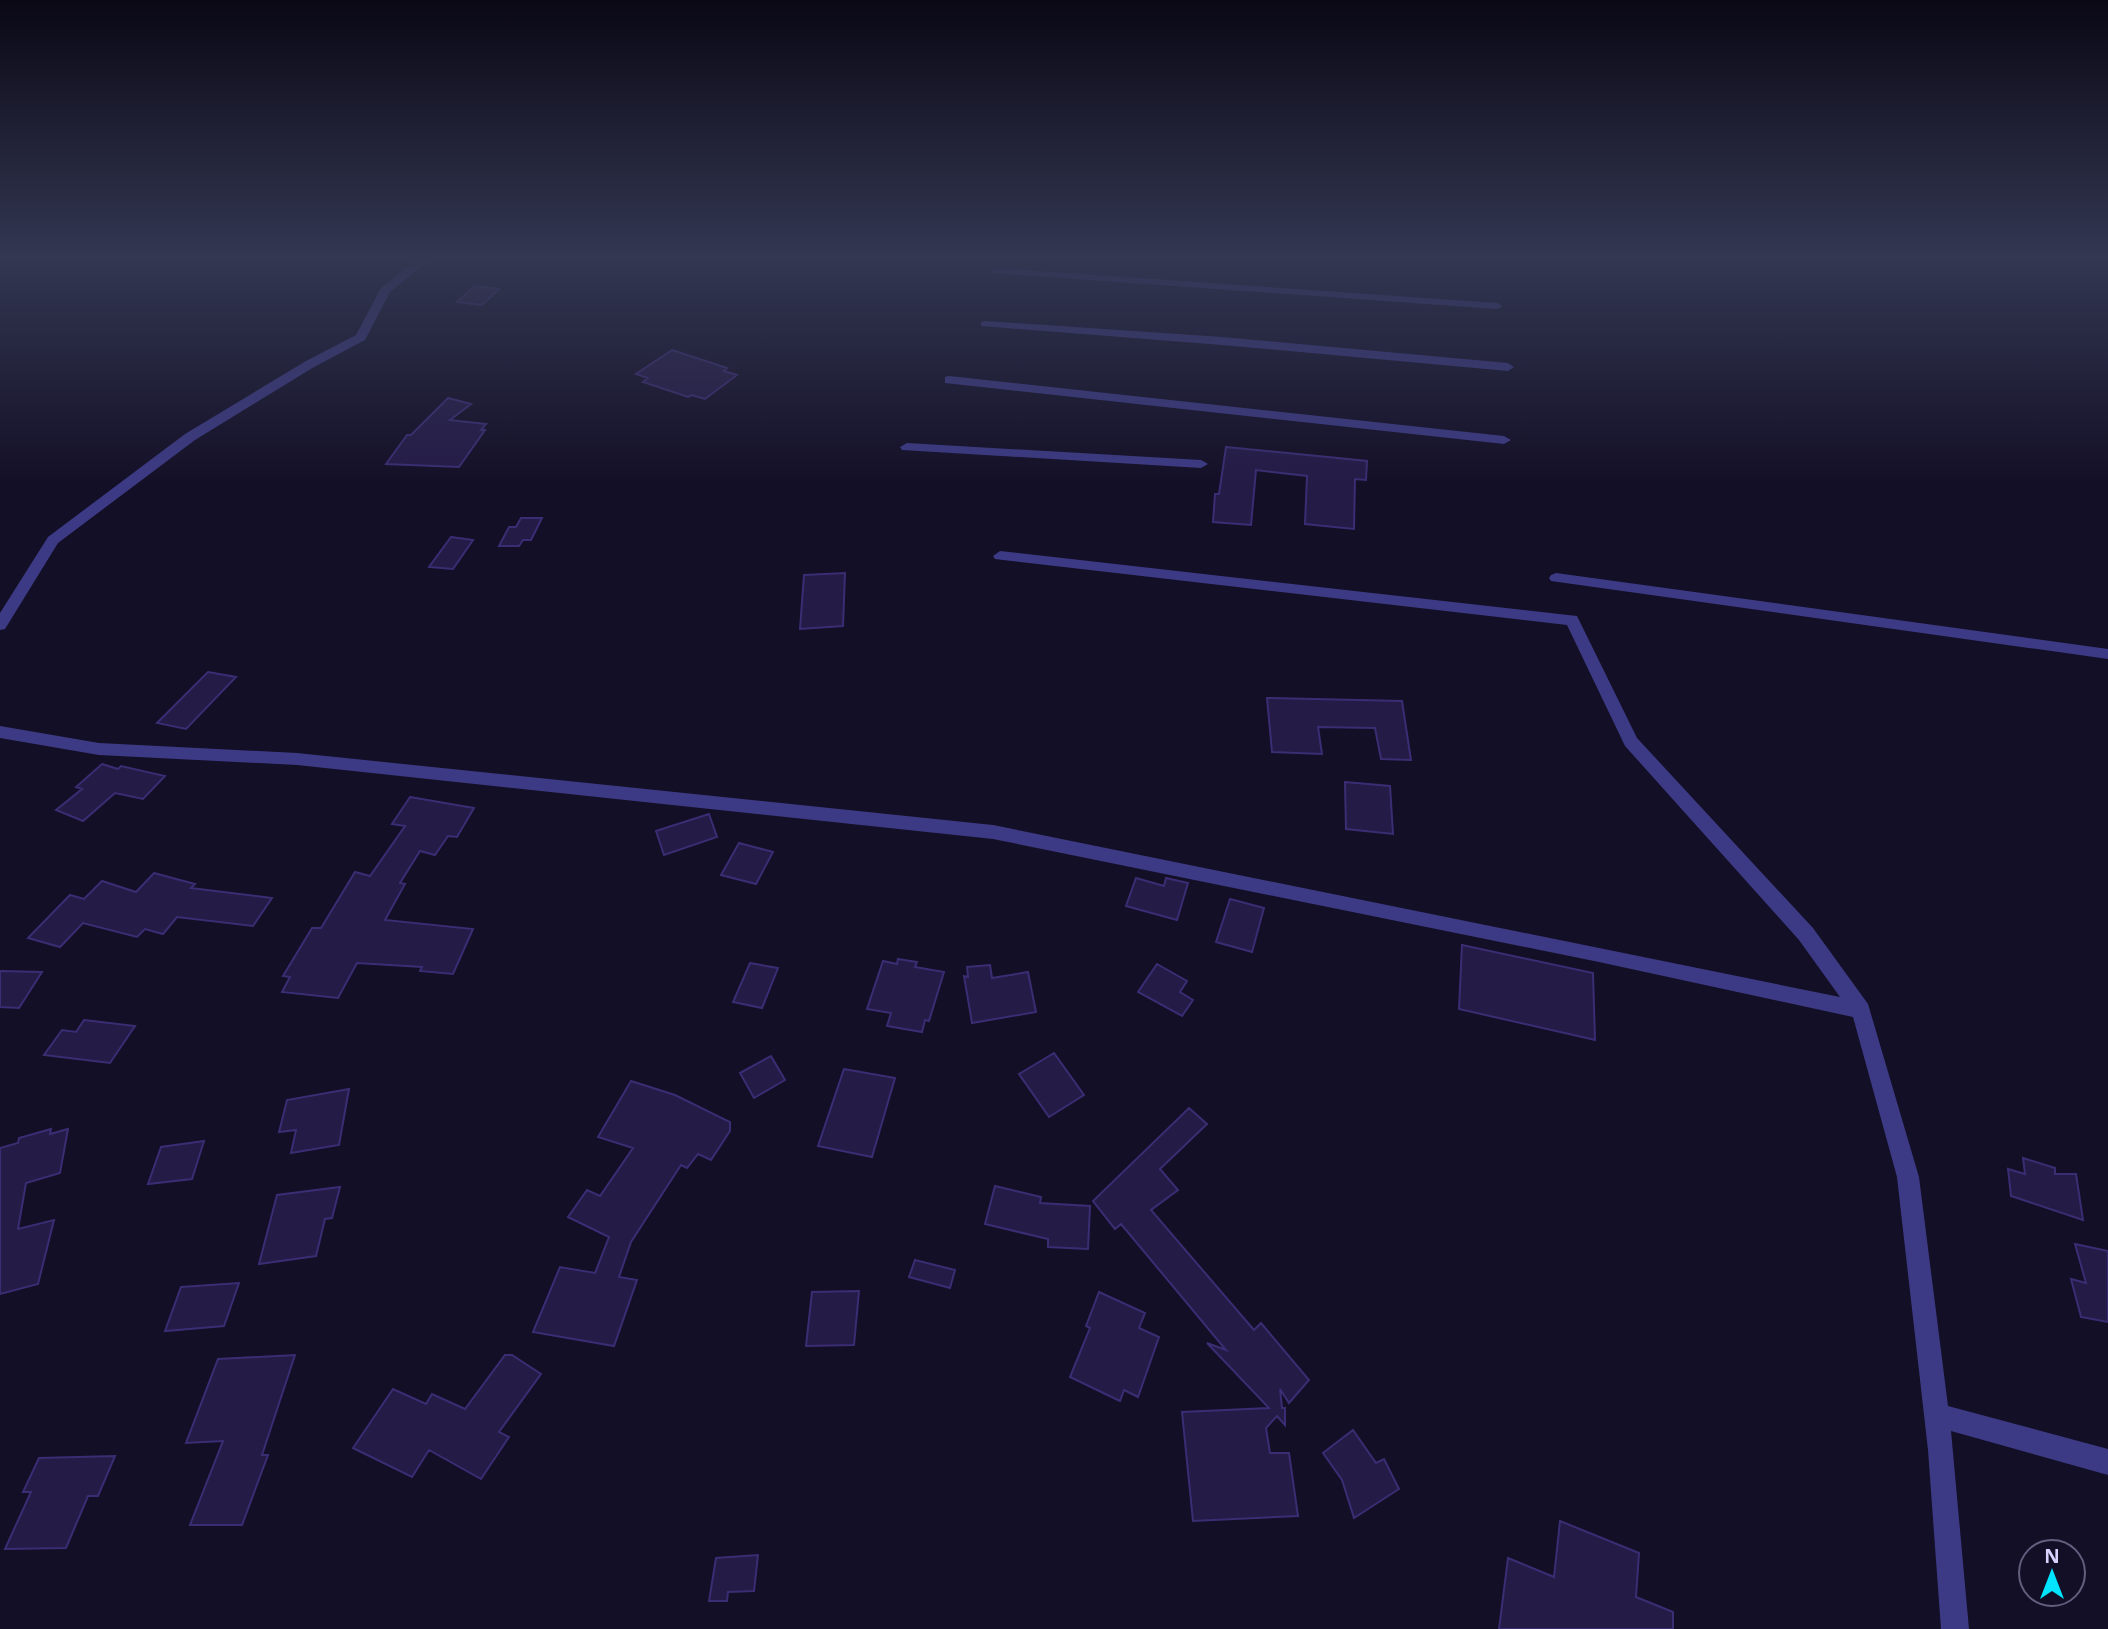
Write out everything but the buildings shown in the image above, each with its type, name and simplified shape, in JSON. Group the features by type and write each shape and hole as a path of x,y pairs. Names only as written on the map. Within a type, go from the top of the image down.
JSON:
{"street":[{"path":"0,625 53,540 190,437 310,364 362,337 364,333"},
{"path":"1111,333 1508,367"},
{"path":"949,380 1211,406 1504,440"},
{"path":"907,447 1201,464"},
{"path":"1000,556 1573,620 1631,742 1806,933 1861,1010 1908,1177 1937,1415 1955,1629"},
{"path":"1556,578 2108,654"},
{"path":"0,732 99,749 297,759 993,832 1586,951 1861,1010"},
{"path":"1937,1415 2108,1462"}]}
